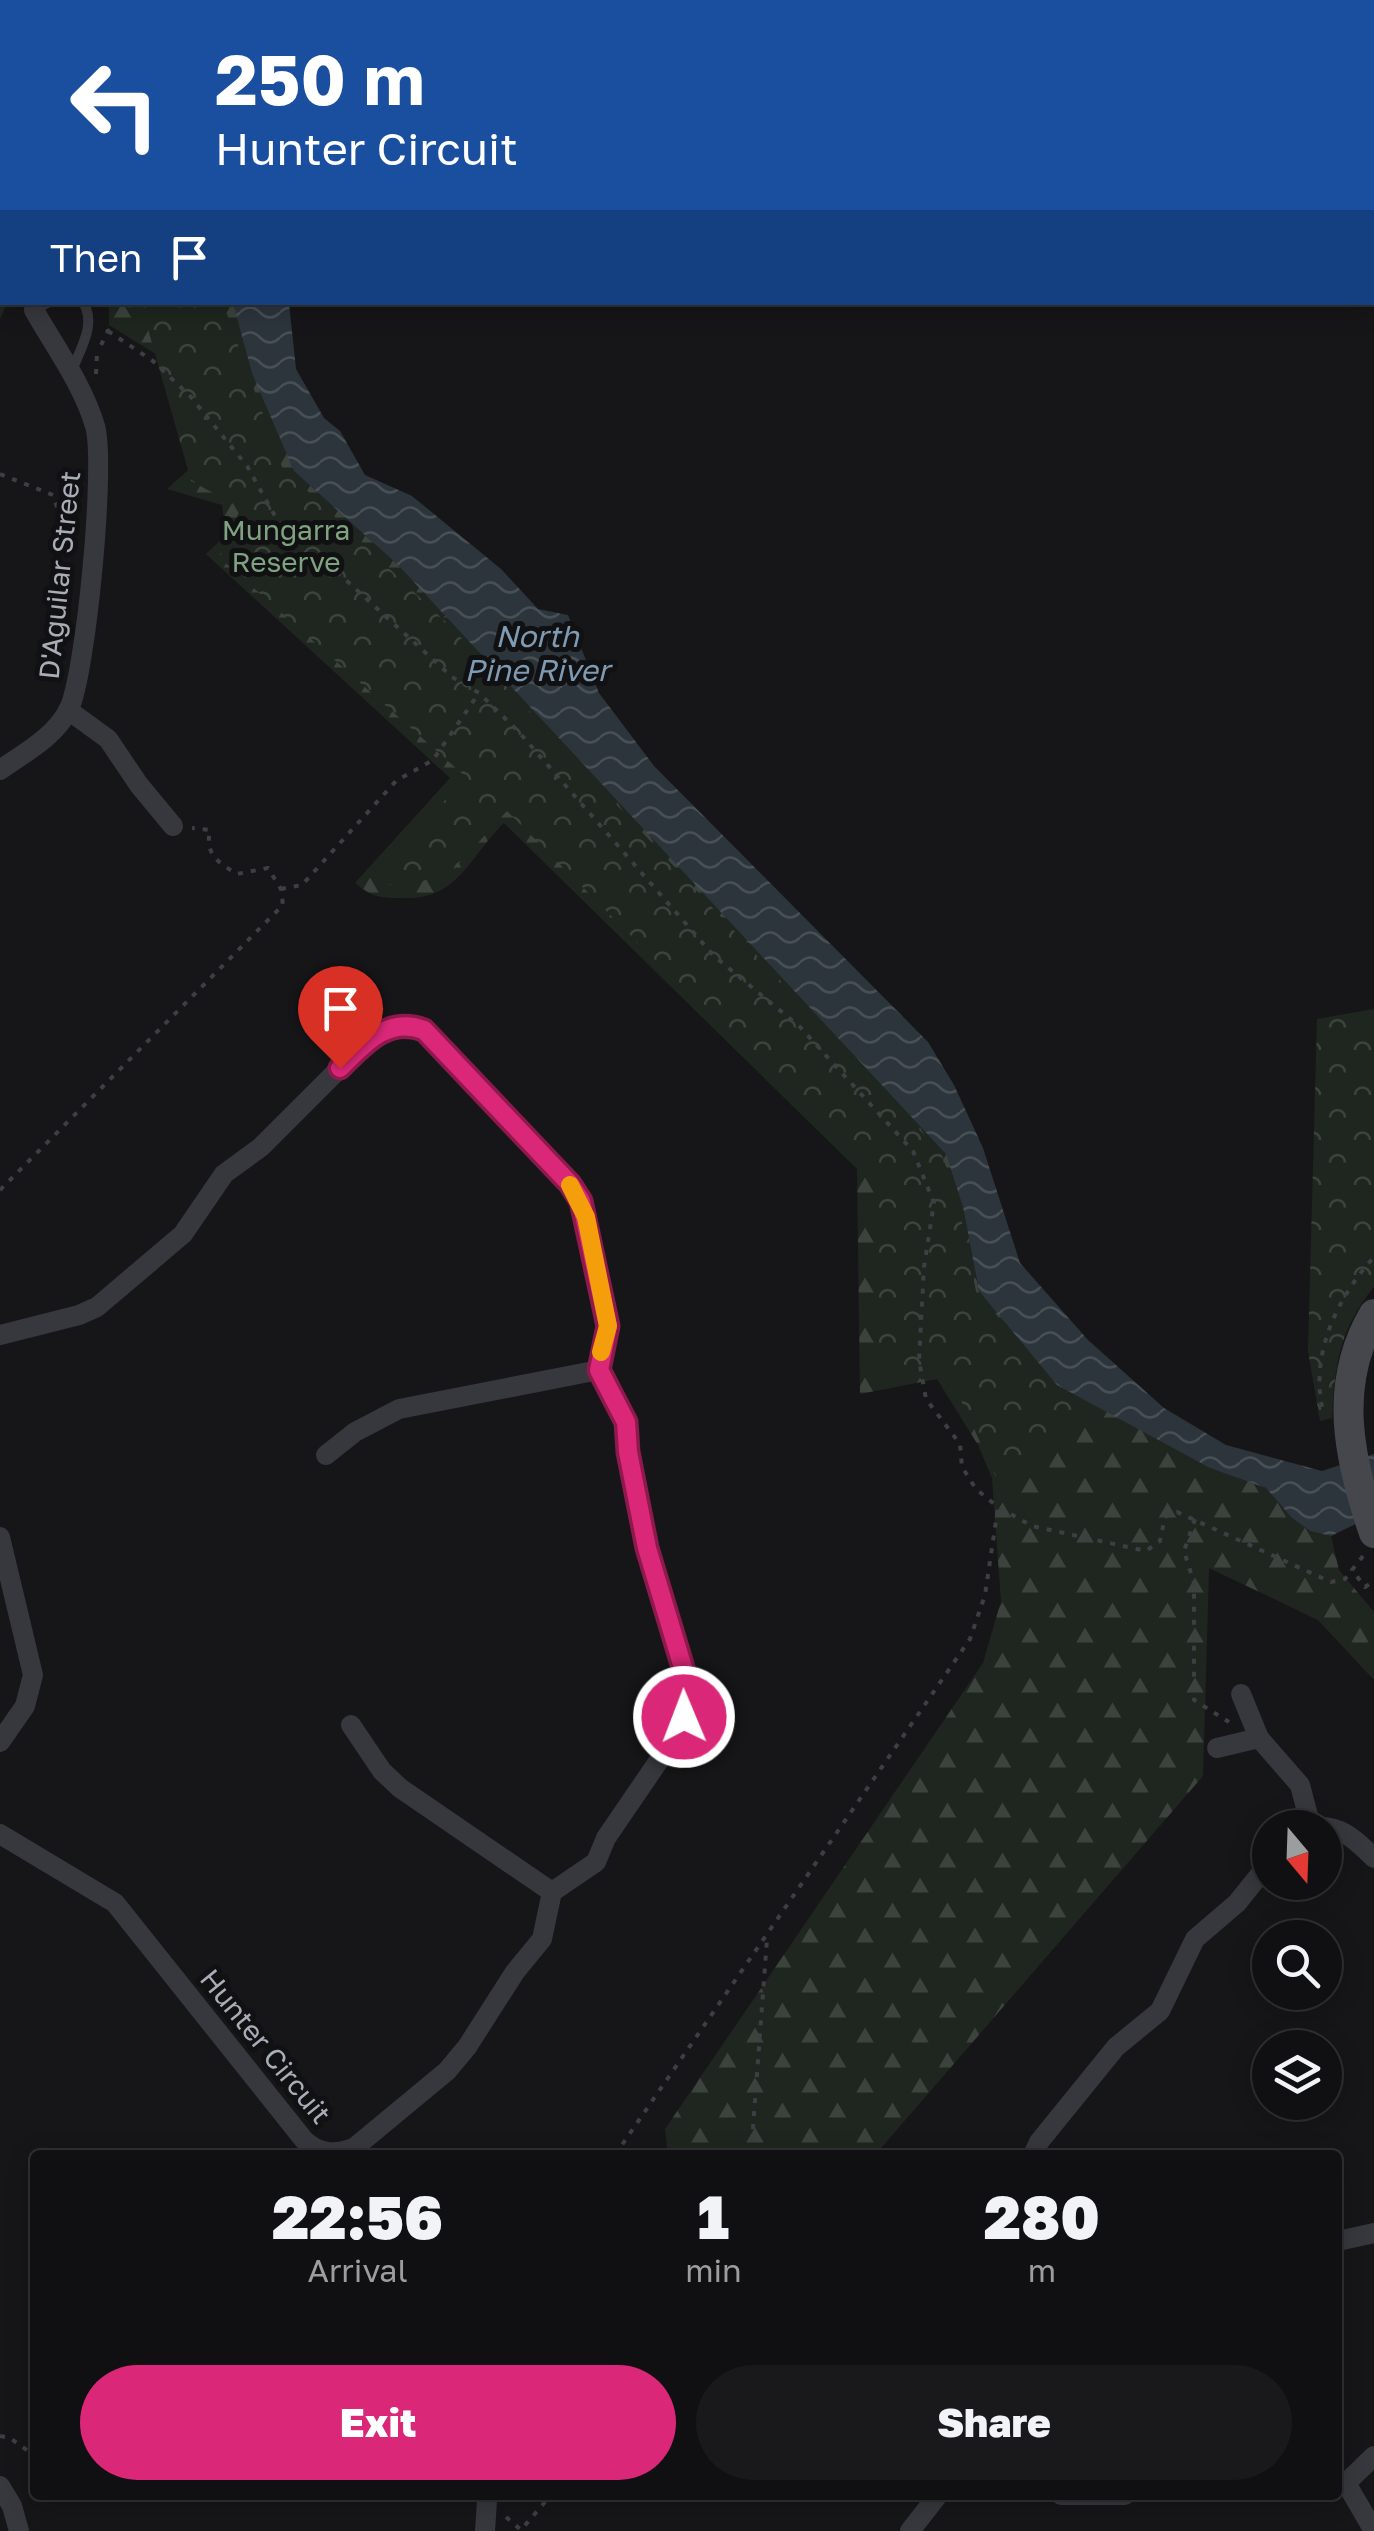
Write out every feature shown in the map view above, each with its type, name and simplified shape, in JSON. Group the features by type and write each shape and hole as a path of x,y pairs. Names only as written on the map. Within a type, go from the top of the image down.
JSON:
{"main road":[{"path":"1369,1536 1346,1422 1358,1348 1374,1314"}],"street":[{"name":"D'Aguilar Street","path":"0,770 57,727 68,710 78,675 94,541 99,452 96,427 38,305"},
{"path":"68,710 108,739 172,826"},
{"path":"0,1334 97,1307 183,1234 224,1174 262,1147 366,1042 390,1028 414,1026 434,1037 570,1184 581,1201 608,1326 599,1370 626,1422 647,1548 684,1671 688,1703 676,1734 606,1838 596,1862 552,1892 400,1788 382,1771 351,1724"},
{"path":"326,1455 355,1432 398,1409 599,1370"},
{"path":"0,1537 33,1675 25,1706 0,1742"},
{"path":"1242,1694 1259,1738 1300,1785 1307,1810"},
{"path":"1217,1748 1259,1738"},
{"path":"1342,1830 1374,1858"},
{"name":"Hunter Circuit","path":"0,1834 115,1902 304,2140 318,2150"},
{"path":"1035,2150 1116,2047 1160,2011 1194,1939 1252,1884"},
{"name":"Hunter Circuit","path":"348,2150 447,2071 467,2047 514,1972 542,1939 552,1892"},
{"path":"1342,2240 1374,2233"},
{"path":"1374,2456 1342,2483 1374,2531"},
{"path":"0,2486 12,2506 19,2531"},
{"path":"910,2531 934,2500"},
{"path":"485,2531 487,2501"}],"lane":[{"path":"70,375 90,323 85,305"}],"path":[{"path":"96,378 97,354 108,331 153,360 190,396 247,466 285,534 304,552 336,571 518,732 714,956 800,1027 913,1151 934,1203 924,1267 919,1360 926,1399 960,1444 962,1467 976,1489 1032,1526 1146,1552 1160,1541 1165,1518 1177,1512 1331,1582 1345,1579 1362,1557 1369,1536"},
{"path":"0,474 53,495 68,540 94,541"},
{"path":"281,889 302,884 396,781 432,760 479,694"},
{"path":"0,1190 284,905 281,889 268,868 236,874 216,862 207,845 210,830 172,826"},
{"path":"618,2150 970,1640 986,1595 998,1507"},
{"path":"1195,1520 1184,1550 1194,1583 1194,1700 1259,1738"},
{"path":"1352,1570 1364,1587 1374,1581"},
{"path":"750,2150 768,1934"},
{"path":"0,2436 10,2438 30,2452"},
{"path":"487,2501 521,2530 547,2500"}],"green space":[{"path":"109,305 234,305 294,471 398,565 947,1154 963,1207 979,1292 1210,1468 1266,1488 1292,1518 1310,1531 1331,1536 1339,1570 1374,1612 1374,1680 1318,1620 1209,1568 1203,1776 879,2150 667,2150 665,2129 983,1663 1001,1601 992,1478 978,1445 937,1379 860,1394 857,1169 504,823 460,875 435,893 386,897 355,883 450,778 206,554 226,535 222,505 167,489 235,428 157,355 109,325"},
{"name":"Mungarra Reserve","path":"125,305 224,305 282,467 450,626 941,1153 956,1193 977,1296 1096,1413 1003,1492 947,1370 875,1379 876,1182 507,811 454,869 402,889 369,877 467,778 219,557 241,508 191,481 148,329"},
{"path":"1374,1009 1374,1287 1353,1318 1341,1348 1332,1418 1320,1421 1308,1351 1317,1019"}],"water":[{"name":"North Pine River","path":"234,305 289,305 296,369 324,418 340,431 365,475 412,496 501,569 538,609 568,615 599,693 654,766 928,1042 954,1085 983,1148 1020,1263 1088,1340 1164,1408 1226,1445 1322,1471 1374,1454 1374,1515 1331,1536 1310,1531 1292,1518 1266,1488 1210,1468 1057,1385 979,1291 963,1207 946,1154 398,565 294,471 252,373"}],"slow traffic":[{"path":"570,1185 586,1217 608,1326 601,1352"}],"route":[{"path":"340,1068 378,1033 402,1025 424,1030 570,1184 581,1201 608,1326 599,1370 626,1422 647,1548 688,1688 684,1717"}]}
